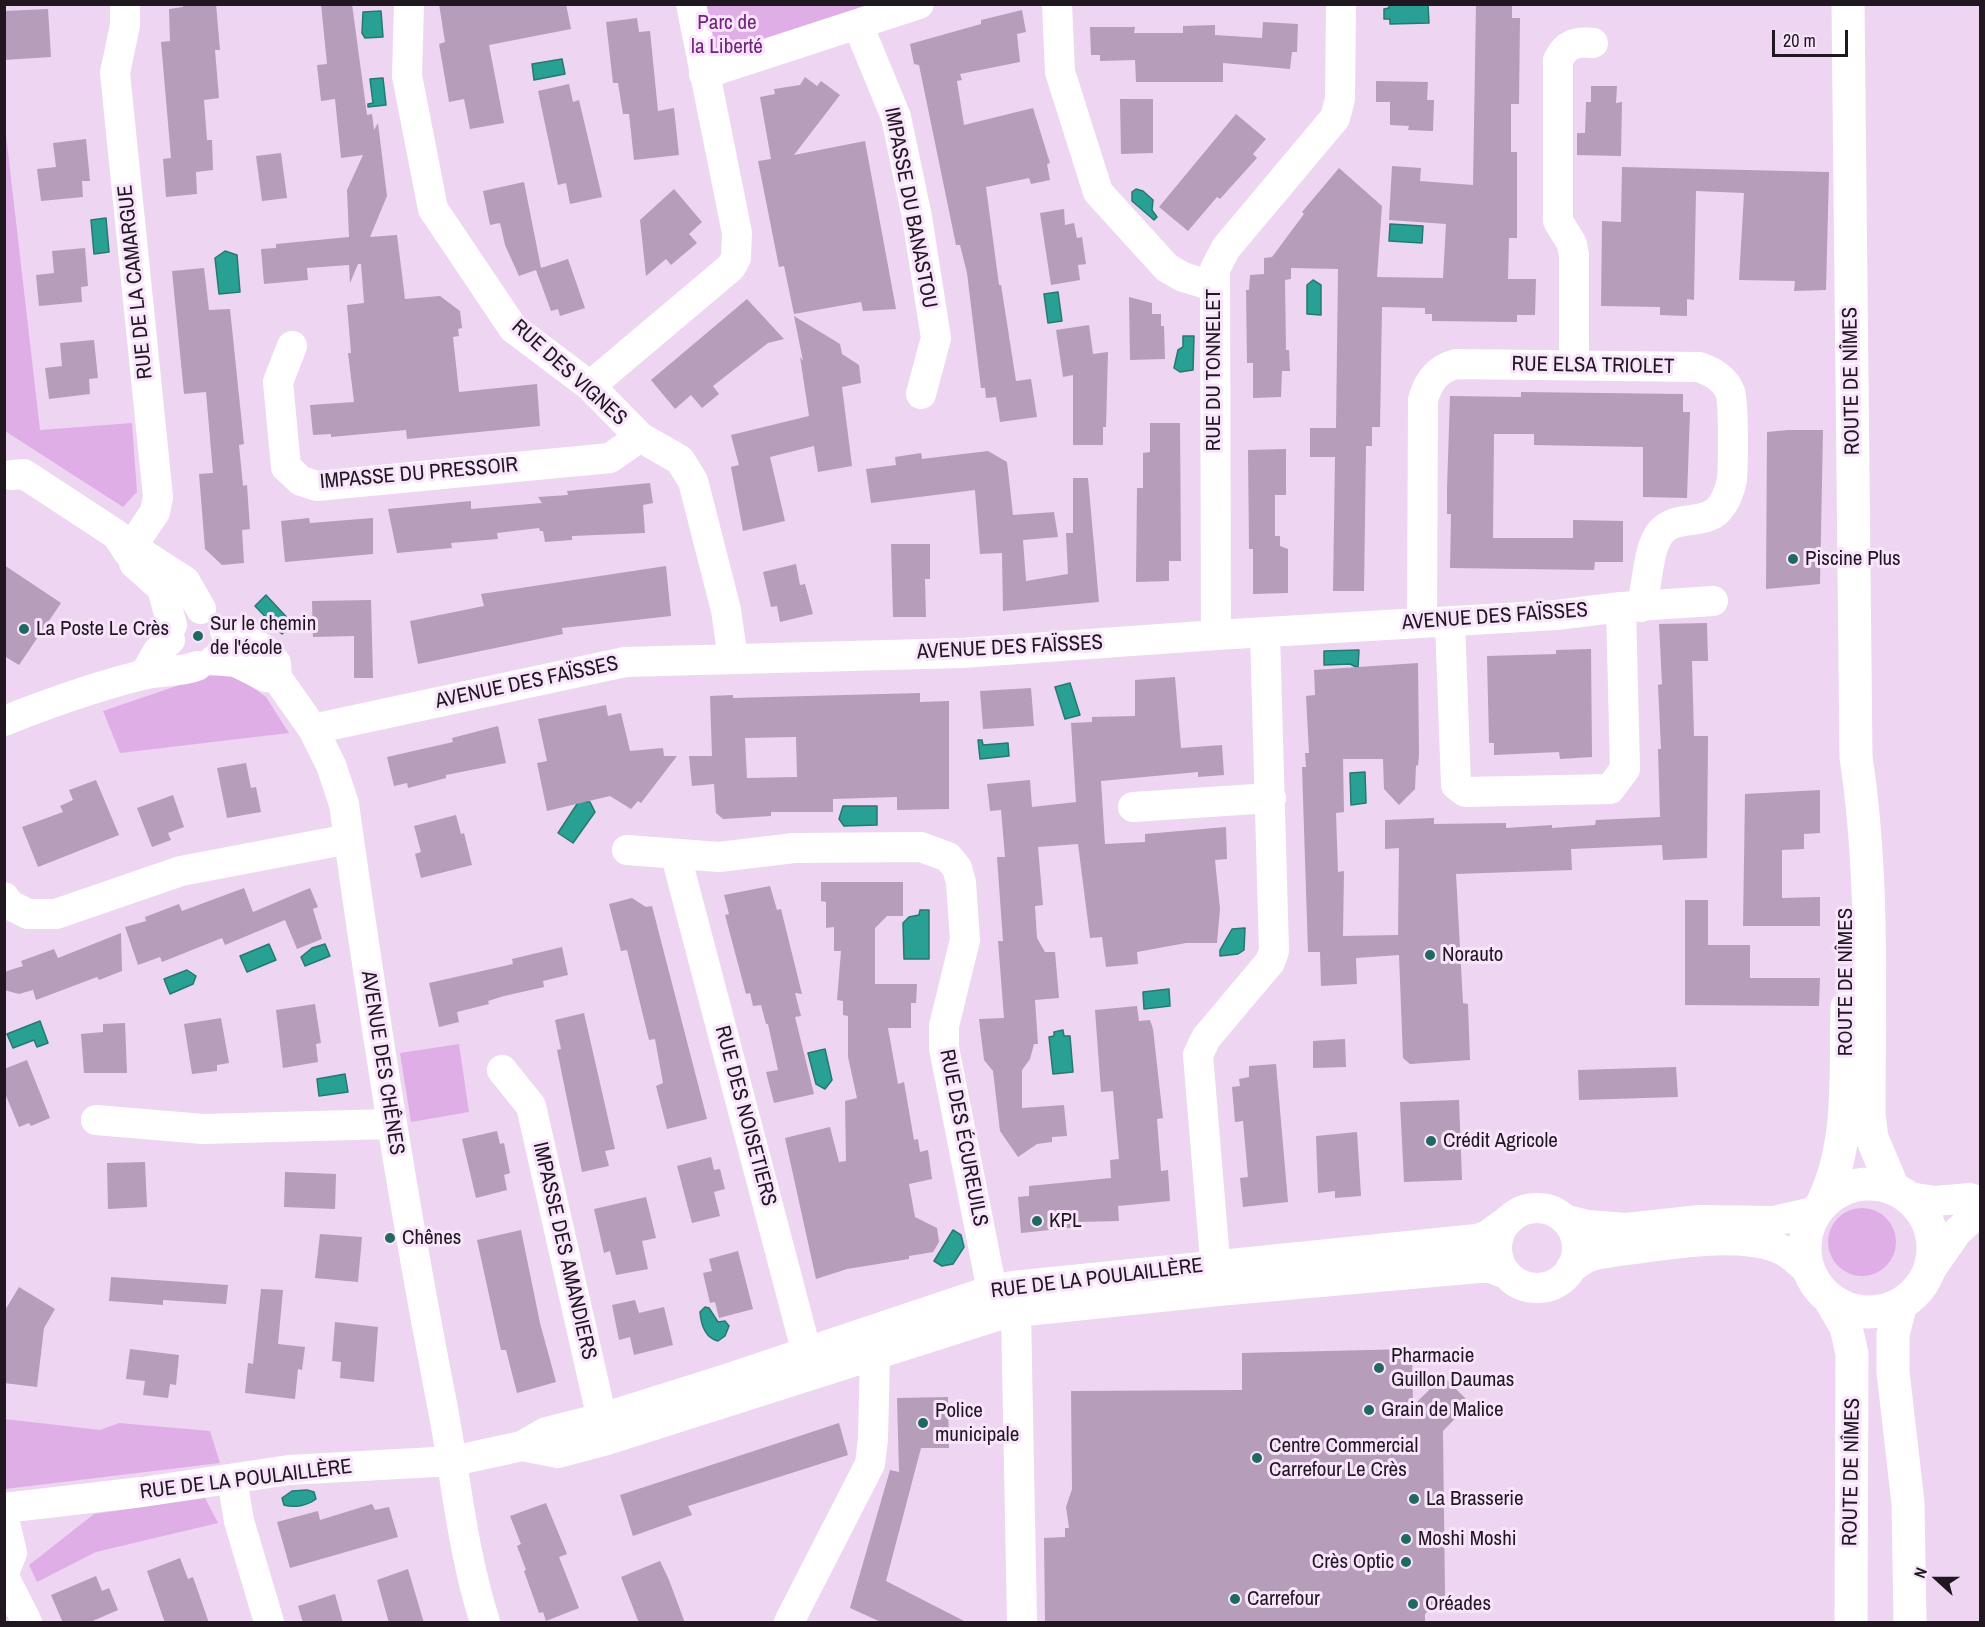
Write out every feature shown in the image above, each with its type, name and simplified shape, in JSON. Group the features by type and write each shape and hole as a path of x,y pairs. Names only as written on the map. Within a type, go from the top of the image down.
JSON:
{"main road":[{"name":"ROUTE DE NÎMES","path":"1848,4 1856,757 1863,803 1870,963 1869,1115 1872,1138 1882,1168 1901,1192"},
{"name":"ROUTE DE NÎMES","path":"1820,1207 1838,1165 1844,1113 1848,960 1848,802 1856,757"},
{"path":"1874,1184 1901,1192 1923,1212 1931,1231 1933,1252 1929,1272 1917,1290 1901,1304 1883,1311 1864,1312 1846,1308 1829,1298 1817,1286 1809,1271 1805,1253 1806,1235 1820,1207 1837,1192 1855,1185 1874,1184"},
{"name":"ROUTE DE NÎMES","path":"1829,1298 1839,1311 1846,1327 1852,1354 1854,1466 1852,1620"},
{"name":"ROUTE DE NÎMES","path":"1901,1304 1893,1334 1893,1372 1908,1503 1910,1623"}],"street":[{"name":"RUE DE LA CAMARGUE","path":"125,4 125,25 116,58 115,73 158,497 155,512 128,552"},
{"name":"RUE DES VIGNES","path":"409,4 407,76 434,209 513,328 590,386 640,437 680,460 693,481 726,610 734,659"},
{"path":"590,386 731,267 736,258 737,233 691,4"},
{"path":"704,74 919,4"},
{"path":"1057,4 1060,72 1098,192 1167,268 1183,277 1213,286"},
{"name":"RUE DU TONNELET","path":"1216,634 1213,286 1215,269 1226,248 1335,118 1340,99 1341,4"},
{"name":"IMPASSE DU BANASTOU","path":"858,25 896,117 917,217 936,338 921,394"},
{"path":"1574,365 1574,255 1572,244 1561,229 1557,210 1558,60 1562,51 1571,45 1593,43"},
{"name":"IMPASSE DU PRESSOIR","path":"292,346 278,382 286,467 301,481 317,486 416,478 480,468 610,458 640,437"},
{"name":"RUE ELSA TRIOLET","path":"1456,364 1574,365 1699,367 1712,371 1724,381 1732,394 1732,480 1727,496 1718,511 1703,518 1670,524 1660,533 1654,545 1648,583 1631,607 1625,769 1610,789 1465,792 1456,785 1436,621 1423,400 1426,386 1445,367 1456,364"},
{"path":"4,721 51,703 145,674 180,672 206,663 224,647 225,631 216,616 201,609 185,581 143,554 107,548 16,488 8,472"},
{"path":"128,552 136,566 162,588 176,655 181,661 236,662 266,677 278,678"},
{"name":"AVENUE DES FAÏSSES","path":"313,729 625,662 962,653 1216,634 1556,615 1713,601"},
{"path":"145,674 184,613 201,609"},
{"name":"AVENUE DES CHÊNES","path":"225,631 264,649 276,663 278,678 313,729 331,765 341,794 391,1124 453,1461 470,1577 485,1623"},
{"path":"1216,1278 1198,1055 1206,1038 1270,962 1274,951 1265,633"},
{"path":"1132,807 1271,798"},
{"path":"4,897 10,905 27,914 56,914 181,871 349,839"},
{"name":"RUE DES ÉCUREUILS","path":"627,850 719,857 794,848 921,848 948,857 957,868 961,882 965,940 944,1026 944,1048 1001,1306 1022,1623"},
{"name":"RUE DES NOISETIERS","path":"676,855 810,1364"},
{"name":"IMPASSE DES AMANDIERS","path":"502,1070 531,1106 604,1429"},
{"path":"96,1119 203,1130 391,1124"},
{"path":"1901,1192 1935,1201 1970,1198 1980,1201"},
{"name":"RUE DE LA POULAILLÈRE","path":"4,1508 289,1470 453,1461 522,1446 558,1452 604,1429 1001,1306 1216,1278 1477,1239 1488,1235 1518,1213 1537,1208 1587,1225 1626,1228 1700,1220 1774,1221 1820,1207"},
{"path":"1929,1272 1957,1232 1980,1211"},
{"path":"1506,1274 1497,1252 1502,1228 1510,1219"},
{"path":"1564,1219 1572,1230 1576,1242 1576,1255 1571,1268"},
{"name":"RUE DE LA POULAILLÈRE","path":"1216,1278 1491,1268 1528,1287 1541,1288 1554,1285 1571,1268 1586,1258 1599,1254 1720,1241 1775,1246 1789,1253 1809,1271"},
{"name":"RUE DE LA POULAILLÈRE","path":"810,1364 875,1354 1001,1306"},
{"path":"789,1623 870,1464 873,1439 875,1354"},
{"path":"232,1479 239,1521 269,1623"},
{"path":"4,1519 12,1553 4,1575 27,1623"}],"green space":[{"name":"Parc de la Liberté","path":"691,5 919,5 704,74"},
{"path":"5,126 40,430 132,423 137,492 123,507 5,431"},
{"path":"235,675 266,697 289,733 120,753 103,711 206,676"},
{"path":"459,1044 469,1112 411,1122 400,1053"},
{"path":"1855,1208 1869,1208 1881,1213 1891,1223 1896,1242 1891,1261 1881,1271 1869,1276 1855,1276 1843,1271 1833,1261 1828,1249 1828,1235 1833,1223 1843,1213"},
{"path":"5,1419 100,1430 119,1423 210,1431 220,1463 5,1489"},
{"path":"205,1498 218,1523 96,1552 37,1582 29,1565 94,1514"}],"shaded area":[{"path":"1389,5 1428,5 1429,23 1390,24 1390,19 1384,19 1384,9 1389,8"},
{"path":"381,11 383,37 365,38 362,33 363,12"},
{"path":"562,59 565,74 534,80 532,64"},
{"path":"383,78 386,105 368,107 368,104 373,103 370,79"},
{"path":"1136,189 1143,191 1153,200 1152,210 1157,217 1154,220 1132,201 1132,192"},
{"path":"106,218 109,252 94,254 91,220"},
{"path":"1390,224 1423,226 1422,243 1389,241"},
{"path":"225,251 237,255 240,292 219,294 215,258"},
{"path":"1313,280 1321,285 1321,315 1307,314 1307,285"},
{"path":"1058,292 1062,321 1048,323 1044,294"},
{"path":"1183,336 1194,336 1193,370 1180,372 1174,368 1178,350 1183,347"},
{"path":"266,595 293,624 282,634 255,606"},
{"path":"1359,650 1358,668 1350,664 1324,665 1324,651"},
{"path":"1070,683 1080,715 1065,719 1055,687"},
{"path":"978,740 982,740 983,745 1008,743 1009,756 980,759"},
{"path":"1365,772 1366,803 1351,805 1350,773"},
{"path":"579,801 590,802 595,812 573,843 558,833"},
{"path":"843,806 877,806 877,825 844,826 839,819"},
{"path":"920,910 929,910 929,959 904,959 903,923 909,917 919,915"},
{"path":"1245,928 1244,950 1238,954 1220,956 1220,950 1232,929"},
{"path":"269,944 276,960 247,972 240,956"},
{"path":"325,944 330,956 305,966 301,957 312,948"},
{"path":"187,970 196,976 193,984 170,994 164,979"},
{"path":"1169,989 1170,1006 1144,1009 1143,992"},
{"path":"40,1021 48,1043 37,1047 34,1040 13,1048 7,1034"},
{"path":"1063,1030 1064,1036 1070,1036 1073,1072 1053,1074 1049,1037 1054,1036 1054,1032"},
{"path":"825,1049 832,1080 825,1089 816,1084 808,1053"},
{"path":"345,1074 348,1092 319,1096 317,1079"},
{"path":"953,1230 961,1235 964,1247 953,1264 942,1266 934,1261"},
{"path":"705,1307 709,1308 718,1322 725,1321 729,1326 725,1336 718,1341 707,1334 703,1326 700,1312"},
{"path":"292,1491 314,1492 316,1499 300,1506 284,1505 282,1498"}],"building":[{"path":"183,4 216,4 220,50 215,50 219,98 204,100 207,140 212,140 213,170 196,172 197,194 166,197 163,159 171,158 161,42 170,41 169,9 183,7"},
{"path":"321,4 352,4 367,115 372,114 374,130 378,123 387,196 370,237 397,235 405,299 440,296 460,311 462,328 458,329 459,336 453,337 459,392 537,384 540,426 407,439 406,430 331,437 331,434 313,435 310,405 354,402 348,353 351,353 347,305 364,303 361,264 358,264 350,283 349,265 307,268 308,280 264,284 261,249 276,248 276,244 349,237 347,190 363,155 341,158 335,99 321,101 317,65 327,64"},
{"path":"439,4 566,4 571,29 489,45 504,123 470,129 464,99 449,102 439,44 445,42"},
{"path":"1476,4 1512,4 1512,18 1520,18 1519,104 1511,104 1511,152 1517,152 1517,238 1509,238 1508,279 1536,279 1535,315 1517,315 1517,322 1432,321 1432,314 1425,314 1425,308 1382,307 1380,427 1372,427 1372,446 1366,446 1364,591 1333,591 1335,457 1310,457 1310,428 1336,428 1338,269 1291,268 1291,279 1285,280 1286,350 1289,350 1290,371 1282,371 1281,397 1253,398 1253,363 1247,363 1246,290 1249,290 1250,275 1264,274 1264,258 1272,257 1304,214 1302,212 1339,168 1382,206 1377,277 1443,278 1446,224 1389,220 1392,166 1421,168 1420,181 1473,185"},
{"path":"48,9 51,57 4,60 4,11"},
{"path":"1022,10 1026,32 1017,34 1020,62 960,74 962,80 957,81 964,125 1033,108 1050,163 1047,164 1050,180 1031,184 1029,178 986,187 999,285 1001,285 1016,381 1031,379 1037,417 1000,422 996,397 986,398 985,388 981,388 967,273 960,245 956,245 919,65 914,64 910,44 981,24 981,20"},
{"path":"637,18 639,32 650,31 658,111 674,108 679,155 634,160 629,114 623,114 618,83 613,83 606,22"},
{"path":"1263,22 1298,24 1297,52 1292,52 1290,69 1223,63 1223,82 1136,82 1135,60 1100,61 1100,55 1091,55 1090,27 1135,27 1134,33 1183,33 1183,26 1215,25 1215,35 1262,38"},
{"path":"805,77 817,86 821,81 840,95 794,155 865,141 896,309 863,311 861,302 794,314 784,266 779,267 758,161 771,159 760,97 775,94 774,89 800,85"},
{"path":"1376,81 1428,82 1427,100 1434,100 1433,131 1408,130 1409,126 1390,125 1390,102 1376,102"},
{"path":"569,84 573,102 579,100 602,197 570,204 566,183 558,185 538,91"},
{"path":"1591,86 1617,86 1616,103 1622,102 1621,156 1577,155 1577,133 1585,133 1586,102 1591,102"},
{"path":"1120,99 1153,99 1153,153 1121,154"},
{"path":"1236,114 1266,139 1253,154 1257,158 1220,199 1217,197 1188,231 1159,207"},
{"path":"86,139 90,181 82,181 83,197 41,201 37,169 56,167 53,143"},
{"path":"281,153 287,198 262,201 256,156"},
{"path":"1622,167 1829,172 1826,290 1794,291 1795,281 1739,280 1744,193 1696,191 1694,300 1687,299 1687,316 1660,315 1660,307 1601,306 1602,221 1621,222"},
{"path":"524,182 541,268 568,259 585,308 560,316 558,309 551,311 536,270 519,276 505,245 500,223 490,225 483,191"},
{"path":"674,189 702,222 689,234 697,243 671,265 666,259 646,276 640,220"},
{"path":"1064,209 1065,225 1074,223 1077,238 1082,237 1086,264 1078,265 1080,280 1051,285 1040,213"},
{"path":"85,248 88,286 81,287 82,302 39,306 36,275 54,273 52,251"},
{"path":"204,268 209,310 230,309 244,444 239,445 243,486 247,485 250,529 242,530 244,563 222,565 205,549 199,474 213,473 206,392 184,394 172,271"},
{"path":"1129,297 1152,303 1152,314 1161,314 1161,326 1164,326 1165,359 1130,360"},
{"path":"747,299 784,339 768,343 713,386 719,394 702,408 691,395 675,409 651,380"},
{"path":"794,316 840,344 842,354 859,365 861,383 842,387 852,466 818,472 814,446 770,457 785,521 743,531 731,467 739,465 731,435 809,416 800,357 803,361"},
{"path":"1089,325 1093,354 1108,352 1106,427 1103,427 1103,445 1073,445 1073,375 1063,377 1056,330"},
{"path":"94,340 98,378 89,379 90,394 49,399 45,368 62,366 60,343"},
{"path":"1521,392 1683,394 1683,412 1690,412 1687,498 1643,497 1643,447 1534,445 1534,434 1494,434 1493,538 1573,538 1573,520 1623,521 1623,562 1595,562 1594,570 1450,568 1451,514 1447,514 1447,489 1450,396 1521,397"},
{"path":"1150,423 1180,423 1181,561 1169,561 1169,581 1136,582 1137,488 1143,488 1143,453 1150,452"},
{"path":"1823,430 1820,584 1766,589 1767,432"},
{"path":"1286,449 1286,495 1275,495 1275,536 1280,536 1280,546 1288,549 1288,593 1253,594 1253,549 1249,549 1248,450"},
{"path":"988,451 1007,462 1013,515 1054,512 1058,537 1023,540 1026,581 1068,574 1066,533 1073,533 1073,478 1088,478 1099,602 1003,611 1002,553 980,554 975,490 871,503 866,469 896,465 895,457 921,453 922,459"},
{"path":"650,483 653,503 643,505 645,533 572,536 572,540 545,542 543,531 539,528 497,533 498,539 451,543 452,548 397,553 388,509 471,501 471,509 542,503 538,497 568,495 567,491"},
{"path":"309,518 310,523 373,518 373,554 285,562 281,521"},
{"path":"891,544 930,544 930,579 925,579 926,617 893,617"},
{"path":"796,564 800,585 805,584 813,614 780,622 777,606 771,607 763,572"},
{"name":"La Poste Le Crès","path":"4,565 61,603 19,665 4,656"},
{"path":"666,566 671,616 562,628 563,634 418,664 410,621 484,606 481,594"},
{"path":"371,600 373,678 354,678 354,636 313,637 312,601"},
{"path":"1707,623 1708,661 1692,661 1694,736 1708,736 1707,858 1663,860 1662,845 1571,849 1572,870 1456,874 1463,1003 1468,1004 1470,1060 1410,1064 1403,1058 1399,955 1356,958 1357,984 1321,986 1320,952 1308,952 1302,767 1306,767 1305,753 1309,753 1306,696 1315,695 1314,670 1418,663 1419,754 1415,789 1399,805 1384,789 1383,759 1343,759 1344,812 1336,813 1338,872 1344,871 1343,936 1398,935 1399,848 1385,849 1385,820 1434,818 1434,824 1506,823 1506,828 1552,825 1552,828 1595,825 1596,820 1660,817 1658,749 1661,749 1658,685 1662,684 1659,624"},
{"path":"1591,649 1592,757 1560,759 1559,752 1494,755 1494,743 1489,743 1487,656 1556,654 1556,650"},
{"path":"1175,677 1181,748 1222,745 1224,775 1198,777 1198,772 1101,781 1105,844 1145,842 1145,834 1226,827 1227,859 1215,860 1220,909 1217,943 1186,943 1137,952 1138,964 1106,967 1102,937 1090,938 1078,844 1038,847 1043,905 1035,906 1037,938 1045,952 1055,952 1059,998 1035,1000 1038,1044 1034,1044 1030,1059 1022,1070 1022,1108 1064,1105 1067,1136 1052,1137 1052,1142 1037,1144 1018,1157 1000,1131 993,1071 984,1060 979,1019 1004,1018 998,941 1003,941 997,857 1005,857 1001,810 990,811 987,784 1030,780 1032,807 1076,802 1071,723 1092,722 1092,717 1135,716 1135,680"},
{"path":"1031,688 1034,726 983,729 980,691"},
{"path":"920,693 920,702 949,701 949,809 897,810 897,797 833,799 833,812 771,812 771,816 723,819 716,813 714,784 692,786 689,756 712,756 710,696 733,695 733,698","holes":["796,737 797,777 747,778 745,738"]},
{"path":"606,705 608,716 621,713 630,751 663,748 664,756 677,756 641,803 638,801 631,809 610,796 547,811 537,763 547,761 538,719"},
{"path":"498,726 506,763 446,775 446,778 408,788 407,783 394,786 387,757 453,742 452,738"},
{"path":"246,763 251,788 256,787 261,812 227,818 217,768"},
{"path":"96,780 119,835 38,867 22,827 63,812 60,806 73,800 69,790"},
{"path":"1820,790 1820,833 1804,834 1804,849 1782,850 1782,898 1820,897 1820,926 1743,926 1745,794"},
{"path":"173,795 184,827 168,833 171,840 152,847 137,808"},
{"path":"456,815 461,834 464,833 472,865 421,878 415,854 421,852 414,826"},
{"path":"821,882 903,882 903,916 887,916 875,928 875,984 917,984 916,1003 911,1003 911,1028 888,1028 898,1084 904,1082 914,1140 918,1139 920,1152 928,1150 932,1179 909,1184 915,1217 937,1228 939,1242 933,1252 909,1256 909,1259 847,1269 816,1279 785,1138 830,1127 839,1162 846,1161 845,1101 857,1098 848,1057 848,1016 843,1015 843,1001 837,1000 841,951 834,951 834,927 826,928 826,902 821,901"},
{"path":"770,886 777,910 781,909 802,994 795,993 801,1016 795,1017 814,1094 774,1103 766,1072 778,1070 768,1024 766,1024 761,1005 753,1006 750,993 746,994 725,915 729,914 724,895"},
{"path":"244,888 253,912 310,888 318,907 313,909 322,939 297,949 285,920 225,945 222,938 162,962 160,957 138,965 125,927 146,921 145,917 179,904 182,911"},
{"path":"632,898 646,907 652,906 707,1119 667,1129 656,1086 663,1083 655,1039 649,1040 627,950 621,951 609,904"},
{"path":"1685,900 1708,900 1708,945 1750,945 1750,978 1820,978 1819,1006 1685,1005"},
{"path":"121,933 122,971 99,980 97,977 36,1000 33,990 19,994 4,990 4,972 23,966 21,961 54,949 58,958"},
{"path":"562,947 568,975 543,981 544,987 504,996 488,1001 489,1004 457,1012 459,1022 439,1027 429,983 513,964 512,959"},
{"path":"315,1004 321,1043 316,1044 318,1062 283,1068 276,1010"},
{"path":"1137,1006 1139,1021 1150,1020 1153,1029 1163,1118 1157,1119 1161,1171 1168,1170 1170,1201 1118,1206 1119,1221 1077,1222 1078,1227 1021,1233 1018,1197 1029,1196 1029,1186 1111,1178 1110,1160 1119,1159 1113,1091 1101,1092 1095,1010"},
{"path":"584,1013 615,1149 605,1151 609,1166 582,1172 557,1050 561,1049 555,1020"},
{"path":"221,1018 229,1063 217,1065 217,1071 192,1074 184,1024"},
{"path":"125,1023 127,1073 84,1073 81,1034 103,1032 103,1024"},
{"path":"1345,1039 1346,1067 1313,1068 1313,1041"},
{"path":"27,1060 50,1118 31,1126 29,1123 19,1127 4,1091 4,1069"},
{"path":"1276,1064 1288,1202 1243,1207 1240,1178 1248,1177 1243,1121 1235,1122 1232,1087 1240,1086 1239,1079 1249,1077 1249,1066"},
{"path":"1676,1067 1678,1097 1579,1100 1578,1070"},
{"name":"Crédit Agricole","path":"1459,1100 1462,1180 1404,1182 1400,1102"},
{"path":"497,1131 500,1144 504,1143 510,1173 504,1175 507,1190 476,1198 462,1139"},
{"path":"1357,1132 1361,1196 1335,1198 1335,1191 1318,1193 1316,1136"},
{"path":"711,1157 714,1170 720,1169 725,1189 714,1192 720,1216 692,1223 677,1166"},
{"path":"145,1162 147,1207 108,1209 107,1163"},
{"path":"285,1172 336,1174 335,1209 284,1207"},
{"path":"646,1197 656,1238 642,1241 648,1269 616,1275 610,1251 604,1253 594,1209"},
{"path":"521,1230 540,1323 556,1382 517,1393 506,1350 501,1350 477,1240"},
{"path":"320,1234 362,1237 358,1282 315,1278"},
{"path":"738,1251 753,1309 719,1318 715,1302 710,1303 703,1273 712,1271 709,1259"},
{"path":"111,1277 228,1285 226,1304 163,1300 163,1305 109,1301"},
{"path":"19,1287 55,1309 44,1328 37,1387 4,1383 4,1312"},
{"path":"261,1289 283,1290 278,1344 305,1347 302,1370 298,1369 295,1399 245,1393 248,1363 253,1364"},
{"path":"635,1300 639,1313 664,1307 673,1345 634,1355 630,1337 619,1340 612,1305"},
{"path":"335,1322 378,1327 374,1382 340,1378 341,1362 332,1361"},
{"path":"130,1349 179,1355 176,1385 170,1384 168,1398 143,1395 145,1381 126,1379"},
{"name":"Centre Commercial Carrefour Le Crès","path":"1412,1349 1413,1406 1443,1376 1470,1403 1443,1431 1445,1595 1425,1614 1425,1623 1045,1623 1044,1538 1065,1537 1065,1528 1069,1528 1066,1507 1072,1489 1071,1391 1242,1390 1242,1353"},
{"path":"948,1397 949,1448 921,1448 886,1581 968,1623 883,1623 850,1608 890,1470 899,1472 897,1398"},
{"path":"839,1423 848,1455 688,1506 692,1515 633,1536 620,1495"},
{"path":"546,1503 567,1554 559,1557 579,1608 546,1621 543,1612 539,1613 524,1571 526,1570 517,1546 521,1544 510,1516"},
{"path":"372,1504 375,1510 389,1507 398,1537 290,1568 277,1522 318,1511 320,1520"},
{"path":"180,1558 188,1579 193,1577 209,1623 165,1623 147,1571"},
{"path":"660,1561 685,1623 639,1623 621,1577"},
{"path":"408,1569 424,1623 389,1623 377,1580"},
{"path":"96,1576 102,1591 109,1588 118,1610 88,1623 63,1623 51,1595"},
{"path":"335,1594 343,1623 303,1623 298,1606"}],"place":[{"name":"Piscine Plus","path":"1793,559"},
{"name":"La Poste Le Crès","path":"24,629"},
{"name":"Sur le chemin de l'école","path":"198,636"},
{"name":"Norauto","path":"1430,955"},
{"name":"Crédit Agricole","path":"1431,1141"},
{"name":"KPL","path":"1037,1221"},
{"name":"Chênes","path":"390,1238"},
{"name":"Pharmacie Guillon Daumas","path":"1379,1368"},
{"name":"Grain de Malice","path":"1369,1410"},
{"name":"Police municipale","path":"923,1423"},
{"name":"Centre Commercial Carrefour Le Crès","path":"1257,1458"},
{"name":"La Brasserie","path":"1414,1499"},
{"name":"Moshi Moshi","path":"1406,1539"},
{"name":"Crès Optic","path":"1406,1562"},
{"name":"Carrefour","path":"1235,1599"},
{"name":"Oréades","path":"1413,1604"}]}
